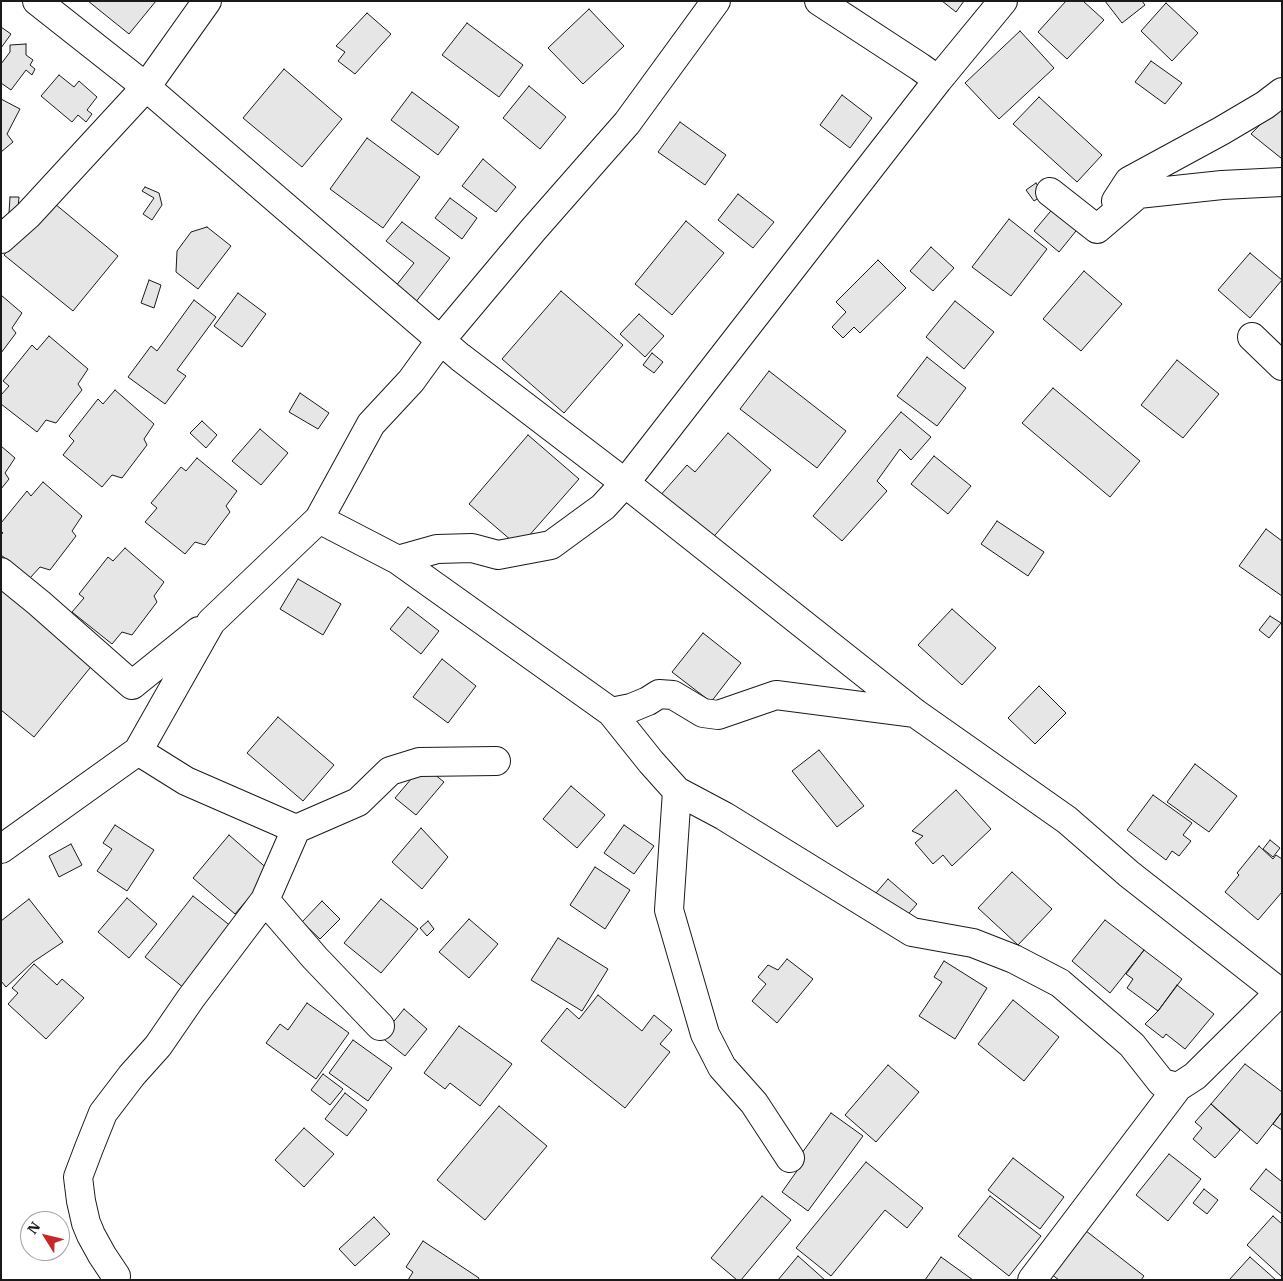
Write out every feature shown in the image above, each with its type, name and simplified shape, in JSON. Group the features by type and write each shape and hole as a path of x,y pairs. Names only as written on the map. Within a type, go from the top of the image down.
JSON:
{"street":[{"path":"37,1 146,87 460,357 625,483 915,713 1067,820 1129,874 1281,993 1194,1076 1178,1087 1032,1280"},
{"path":"1,239 28,215 146,87 207,1"},
{"path":"1,572 132,685 211,622 319,519 371,424 411,381 440,340 627,123 716,1"},
{"path":"819,1 938,80"},
{"path":"398,560 437,549 472,548 498,555 551,545 603,507 625,483 938,80 1008,2"},
{"path":"1097,230 1129,181 1229,126 1265,105 1282,92"},
{"path":"1097,230 1138,194 1222,185 1282,182"},
{"path":"1050,192 1097,230"},
{"path":"1252,337 1282,366"},
{"path":"319,519 398,560 611,712 677,791 724,816 912,932 973,943 1014,959 1060,983 1132,1045 1162,1083 1178,1087"},
{"path":"1,850 138,751 211,622"},
{"path":"611,712 631,708 659,694 673,695 703,713 718,715 776,695 915,713"},
{"path":"138,751 186,781 296,829"},
{"path":"116,1276 102,1255 86,1223 78,1177 86,1155 103,1113 132,1075 158,1046 190,998 265,900 296,829 358,802 390,771 420,762 496,761"},
{"path":"677,791 669,910 705,1034 722,1067 754,1103 790,1158"},
{"path":"265,900 315,958 380,1026"}],"building":[{"path":"88,1 156,1 129,34"},
{"path":"942,1 964,1 956,12"},
{"path":"1066,1 1083,1 1104,20 1067,59 1038,32"},
{"path":"1105,1 1142,1 1145,5 1122,23"},
{"path":"1166,3 1198,33 1172,61 1141,31"},
{"path":"589,9 624,46 583,84 548,48"},
{"path":"367,13 391,34 355,74 338,61 345,52 336,46"},
{"path":"467,23 523,65 499,97 442,55"},
{"path":"1,27 11,34 1,48"},
{"path":"1020,31 1054,68 999,119 965,83"},
{"path":"26,44 26,55 33,60 30,65 35,69 32,75 26,70 11,90 1,83 1,64 10,52 10,45"},
{"path":"1151,61 1182,83 1165,104 1135,82"},
{"path":"284,69 342,119 302,167 243,118"},
{"path":"59,75 74,87 79,81 97,97 87,110 92,114 86,122 78,115 72,122 41,96"},
{"path":"529,86 566,117 540,149 503,118"},
{"path":"412,92 459,127 438,155 391,120"},
{"path":"842,95 872,118 850,148 820,125"},
{"path":"1039,97 1102,155 1077,182 1013,124"},
{"path":"1,99 20,109 7,134 13,142 1,152"},
{"path":"1282,102 1282,157 1281,158 1251,134"},
{"path":"680,122 726,155 705,185 658,152"},
{"path":"367,138 420,177 383,228 330,189"},
{"path":"483,159 516,187 496,212 462,186"},
{"path":"1036,183 1043,195 1034,201 1026,190"},
{"path":"145,187 159,193 162,205 152,220 143,214 154,198 142,191"},
{"path":"738,194 774,222 753,248 718,220"},
{"path":"10,197 19,197 17,219 12,213 9,213"},
{"path":"450,198 477,218 462,239 435,218"},
{"path":"49,199 118,256 73,311 4,255"},
{"path":"1055,206 1080,226 1059,252 1034,231"},
{"path":"1009,219 1047,249 1011,296 972,267"},
{"path":"686,221 724,253 672,315 635,284"},
{"path":"402,222 450,258 415,303 395,287 414,263 386,241"},
{"path":"207,227 231,246 198,289 176,272 177,251 191,232"},
{"path":"931,247 954,268 933,291 910,271"},
{"path":"1250,253 1282,280 1250,318 1218,290"},
{"path":"878,260 906,288 860,333 854,327 843,338 832,327 846,312 836,302"},
{"path":"1084,271 1122,304 1081,351 1043,319"},
{"path":"149,280 161,285 154,308 141,303"},
{"path":"561,291 623,345 564,413 502,359"},
{"path":"238,293 266,314 242,347 214,326"},
{"path":"1,295 22,313 12,328 16,333 1,353"},
{"path":"194,300 216,317 177,370 186,376 165,404 128,377 151,346 157,351"},
{"path":"955,301 994,332 964,369 926,337"},
{"path":"639,314 664,336 645,357 620,334"},
{"path":"49,336 88,369 78,384 82,390 56,423 46,420 37,432 1,404 1,395 9,386 3,381 32,345 37,350"},
{"path":"652,353 663,362 654,373 643,365"},
{"path":"927,357 966,388 937,426 897,396"},
{"path":"1177,360 1219,394 1183,438 1141,405"},
{"path":"769,371 846,431 817,468 740,409"},
{"path":"1053,388 1140,461 1110,497 1022,423"},
{"path":"115,390 154,424 144,439 147,445 122,478 112,475 102,487 63,455 74,441 69,436 98,399 103,404"},
{"path":"300,393 329,413 318,429 289,412"},
{"path":"901,412 931,437 911,460 900,449 877,481 887,491 842,541 813,516"},
{"path":"202,421 217,435 206,448 190,433"},
{"path":"260,429 288,453 261,485 232,461"},
{"path":"728,433 771,470 710,541 659,497 687,465 695,472"},
{"path":"528,435 579,479 519,547 469,504"},
{"path":"1,446 15,458 5,473 9,479 1,489"},
{"path":"934,456 971,486 948,514 911,484"},
{"path":"197,458 237,491 226,506 230,512 205,545 195,542 185,554 145,522 157,508 151,503 181,467 186,471"},
{"path":"43,482 82,516 72,531 76,536 50,570 40,567 30,578 1,555 1,534 3,533 1,531 1,523 27,491 31,496"},
{"path":"997,521 1044,552 1028,576 981,544"},
{"path":"1266,529 1282,541 1282,596 1239,566"},
{"path":"125,548 164,582 154,596 157,602 132,635 122,632 112,644 72,612 84,598 79,594 108,557 113,561"},
{"path":"298,579 341,604 323,635 280,609"},
{"path":"1,588 94,663 34,737 1,710"},
{"path":"408,607 439,631 421,654 390,629"},
{"path":"952,609 996,648 962,685 918,645"},
{"path":"1270,616 1281,623 1269,638 1259,630"},
{"path":"703,633 741,663 711,702 672,672"},
{"path":"442,659 476,686 448,723 413,697"},
{"path":"1039,686 1066,713 1035,744 1008,718"},
{"path":"278,717 334,765 303,801 247,753"},
{"path":"819,750 864,806 837,827 792,771"},
{"path":"1195,764 1237,796 1209,832 1167,802"},
{"path":"423,765 444,782 416,815 395,798"},
{"path":"571,786 605,815 577,848 543,819"},
{"path":"956,790 991,829 952,866 943,855 933,864 915,843 923,836 912,831"},
{"path":"1153,795 1192,823 1183,835 1191,841 1179,856 1172,851 1166,860 1127,830"},
{"path":"115,825 154,850 127,891 97,871 112,849 103,843"},
{"path":"624,825 654,846 634,874 604,853"},
{"path":"421,828 448,857 422,889 392,862"},
{"path":"229,835 271,872 235,914 193,878"},
{"path":"1270,840 1280,848 1273,857 1263,849"},
{"path":"71,844 82,865 59,877 49,856"},
{"path":"1259,846 1273,859 1276,855 1282,859 1282,892 1258,920 1225,892 1239,875 1237,873"},
{"path":"595,867 630,890 605,929 570,905"},
{"path":"1012,872 1052,909 1018,945 978,908"},
{"path":"888,879 917,904 904,919 870,900"},
{"path":"193,896 232,927 184,988 145,957"},
{"path":"127,898 157,924 129,958 98,932"},
{"path":"29,899 63,942 33,962 6,987 1,981 1,921"},
{"path":"381,899 418,929 381,973 344,943"},
{"path":"322,901 340,919 320,939 302,922"},
{"path":"469,919 498,944 469,978 439,952"},
{"path":"1105,920 1144,950 1110,993 1072,961"},
{"path":"428,921 434,929 427,936 420,928"},
{"path":"558,938 608,969 582,1011 531,980"},
{"path":"1144,950 1182,979 1158,1011 1127,988 1133,979 1126,974"},
{"path":"787,959 813,979 777,1023 752,1001 766,984 758,977 768,965 778,970"},
{"path":"944,961 987,988 955,1039 919,1016 942,982 934,977"},
{"path":"34,964 57,985 62,979 84,998 46,1039 8,1004 18,993 12,988"},
{"path":"1177,985 1214,1014 1185,1049 1166,1034 1163,1038 1145,1024 1158,1011"},
{"path":"598,995 642,1031 654,1015 672,1030 660,1044 670,1052 625,1108 541,1041 567,1008 579,1019"},
{"path":"1013,1000 1059,1037 1024,1081 978,1044"},
{"path":"307,1003 349,1033 316,1079 266,1043 280,1024 288,1030"},
{"path":"404,1009 427,1029 405,1056 381,1037"},
{"path":"459,1026 512,1064 480,1106 450,1083 445,1089 424,1073"},
{"path":"353,1040 392,1068 368,1101 329,1073"},
{"path":"1245,1064 1282,1092 1282,1112 1257,1144 1211,1104"},
{"path":"888,1065 919,1092 876,1142 845,1115"},
{"path":"323,1074 343,1089 330,1105 311,1090"},
{"path":"345,1093 367,1110 347,1136 325,1119"},
{"path":"1211,1104 1240,1130 1215,1158 1193,1139 1202,1128 1195,1122"},
{"path":"499,1106 547,1146 485,1220 437,1180"},
{"path":"1282,1112 1282,1130 1273,1124"},
{"path":"831,1113 863,1136 808,1211 782,1192 804,1161 799,1157"},
{"path":"304,1128 334,1154 304,1187 275,1160"},
{"path":"1169,1154 1201,1179 1168,1221 1136,1195"},
{"path":"1013,1158 1064,1197 1040,1229 988,1190"},
{"path":"866,1162 923,1208 907,1228 885,1210 831,1276 796,1248"},
{"path":"1266,1169 1282,1180 1282,1214 1250,1189"},
{"path":"1204,1189 1218,1200 1207,1214 1193,1203"},
{"path":"762,1196 791,1220 741,1280 737,1280 711,1258"},
{"path":"990,1196 1041,1236 1009,1276 958,1236"},
{"path":"1273,1216 1282,1224 1282,1277 1247,1245"},
{"path":"374,1217 390,1234 355,1266 339,1249"},
{"path":"1081,1227 1144,1276 1141,1280 1059,1280 1047,1271"},
{"path":"423,1241 479,1278 478,1280 408,1280 413,1272 406,1267"},
{"path":"798,1256 825,1280 778,1280"},
{"path":"941,1257 973,1280 925,1280"},
{"path":"1250,1257 1276,1280 1229,1280"}]}
